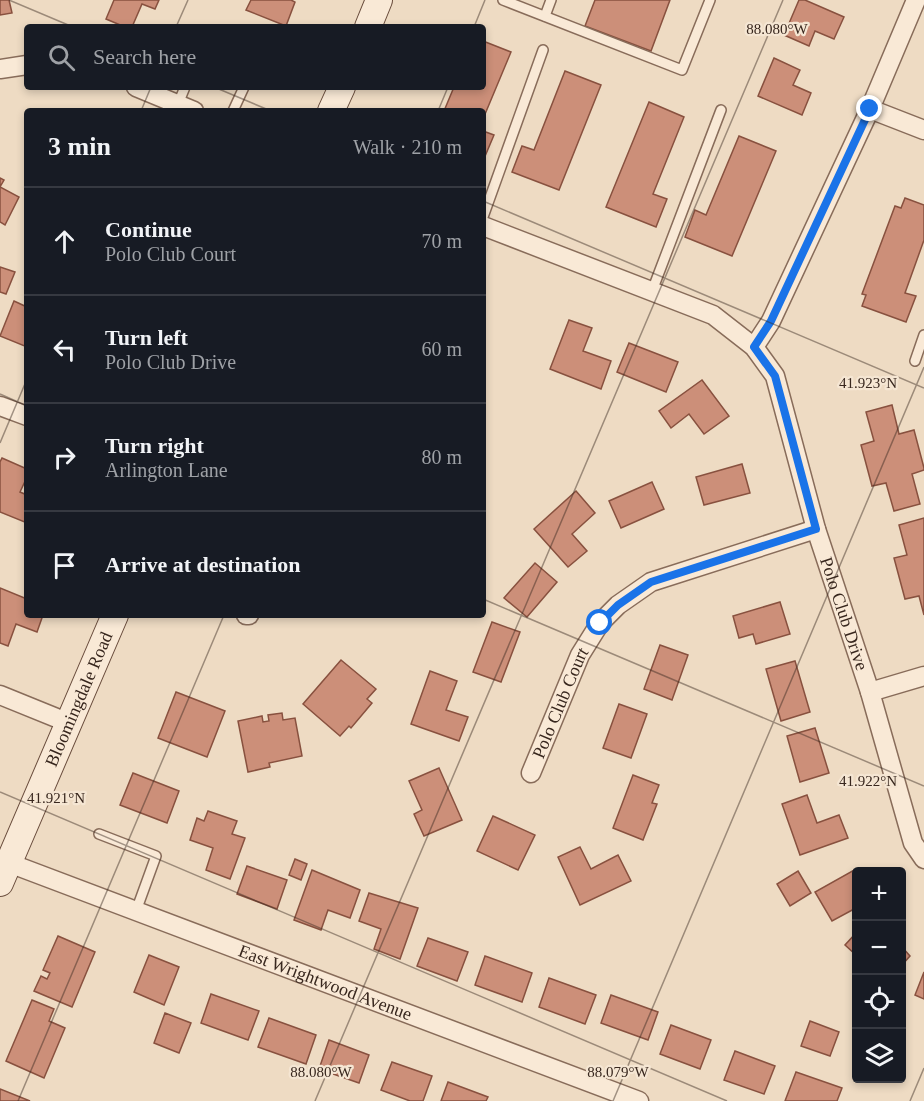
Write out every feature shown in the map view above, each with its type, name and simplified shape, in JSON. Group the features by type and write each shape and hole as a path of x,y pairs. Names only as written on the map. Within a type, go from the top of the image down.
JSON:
{"main road":[{"path":"369,24 379,0"},
{"path":"332,108 341,90"},
{"name":"Bloomingdale Road","path":"4,873 114,618"}],"street":[{"path":"754,347 771,321 870,109 916,0"},
{"path":"0,69 24,65"},
{"path":"143,90 186,108"},
{"path":"870,109 924,130"},
{"name":"Polo Club Drive","path":"486,227 713,315 754,347 775,376 816,529 870,692 913,843 924,859"},
{"path":"0,406 24,415"},
{"name":"Polo Club Court","path":"531,772 580,655 600,623 618,605 651,582 816,529"},
{"path":"870,692 924,676"},
{"path":"0,695 69,723"},
{"name":"East Wrightwood Avenue","path":"4,873 136,911 639,1101"}],"lane":[{"path":"503,0 682,70 710,0"},
{"path":"545,16 551,0"},
{"path":"486,209 543,50"},
{"path":"185,90 186,108"},
{"path":"234,108 242,90"},
{"path":"652,291 721,110"},
{"path":"915,361 924,335"},
{"path":"99,834 156,856 136,911"}],"building":[{"path":"0,0 9,0 12,13 0,15"},
{"path":"114,0 159,0 155,9 142,4 133,24 118,24 106,19"},
{"path":"251,0 291,0 295,2 287,24 281,24 246,10"},
{"path":"595,0 670,0 651,51 585,26"},
{"path":"799,0 805,0 844,17 834,39 815,31 809,46 784,35"},
{"path":"486,42 511,52 486,112 486,108 445,108 453,90 486,90"},
{"path":"774,58 800,70 793,85 811,93 802,115 758,96"},
{"path":"565,71 601,85 559,190 512,172 522,146 534,150"},
{"path":"649,102 684,117 653,194 667,199 656,227 606,207"},
{"path":"486,132 494,135 486,154"},
{"path":"739,136 776,151 732,256 685,237 695,210 706,215"},
{"path":"0,187 19,197 5,225 0,222"},
{"path":"905,198 924,205 924,240 905,293 916,296 906,322 862,306 866,295 862,294 895,206 901,208"},
{"path":"0,267 15,272 6,294 0,292"},
{"path":"14,301 24,306 24,346 0,336"},
{"path":"569,320 592,328 583,351 611,361 601,389 550,369"},
{"path":"629,343 678,362 666,392 617,372"},
{"path":"702,380 729,416 704,434 689,414 671,428 659,411"},
{"path":"892,405 899,434 914,430 924,468 912,474 920,504 894,511 886,483 872,486 861,445 874,441 866,412"},
{"path":"2,458 24,468 24,483 20,492 24,494 24,522 0,512 0,462"},
{"path":"742,464 750,493 704,505 696,477"},
{"path":"652,482 664,509 621,528 609,501"},
{"path":"576,491 595,513 572,534 587,551 568,567 534,529"},
{"path":"924,518 924,615 919,596 905,599 894,558 907,555 899,525"},
{"path":"535,563 557,582 527,617 504,598"},
{"path":"0,588 24,598 24,618 42,618 37,632 16,624 8,646 0,643"},
{"path":"780,602 790,634 756,644 753,634 739,638 733,616"},
{"path":"492,622 520,632 501,682 473,672"},
{"path":"660,645 688,655 672,700 644,689"},
{"path":"341,660 376,689 367,699 372,703 351,728 349,726 340,736 303,704"},
{"path":"795,661 810,712 781,721 766,669"},
{"path":"430,671 457,681 446,710 468,717 459,741 411,724"},
{"path":"176,692 225,711 207,757 158,738"},
{"path":"619,704 647,714 631,758 603,748"},
{"path":"282,713 283,720 295,718 302,756 269,763 270,767 248,772 238,721 262,716 263,722 269,721 268,715"},
{"path":"815,728 829,773 800,782 787,736"},
{"path":"439,768 462,820 424,836 414,814 422,810 409,781"},
{"path":"133,773 179,791 167,823 120,805"},
{"path":"633,775 659,785 652,803 657,804 643,840 613,828"},
{"path":"807,795 817,823 839,815 848,838 800,855 782,804"},
{"path":"208,811 237,821 232,834 245,838 230,879 206,870 213,848 190,840 197,818 204,821"},
{"path":"493,816 535,835 518,870 477,851"},
{"path":"580,847 591,869 618,855 631,881 580,905 558,857"},
{"path":"295,859 307,864 301,880 289,875"},
{"path":"247,866 287,880 277,909 237,894"},
{"path":"312,870 360,890 350,918 328,910 321,930 294,920"},
{"path":"798,871 811,893 790,906 777,884"},
{"path":"852,871 852,910 832,921 815,892"},
{"path":"369,893 418,908 400,959 374,949 381,929 359,921"},
{"path":"58,936 95,952 72,1007 34,991 41,976 47,979 50,973 43,970"},
{"path":"852,937 852,951 845,945"},
{"path":"428,938 468,952 457,981 417,966"},
{"path":"149,955 179,967 164,1005 134,992"},
{"path":"485,956 532,973 522,1002 475,985"},
{"path":"924,972 924,999 915,995"},
{"path":"549,978 596,995 585,1024 539,1007"},
{"path":"211,994 259,1011 248,1040 201,1023"},
{"path":"611,995 658,1012 648,1040 601,1023"},
{"path":"32,1000 54,1009 49,1021 65,1028 44,1078 6,1061"},
{"path":"165,1013 191,1023 179,1053 154,1043"},
{"path":"269,1018 316,1035 306,1064 258,1047"},
{"path":"810,1021 839,1032 830,1056 801,1046"},
{"path":"671,1025 711,1040 700,1069 660,1054"},
{"path":"329,1040 369,1055 359,1083 319,1069"},
{"path":"735,1051 775,1066 764,1094 724,1080"},
{"path":"392,1062 432,1076 423,1101 410,1101 381,1090"},
{"path":"796,1072 842,1088 837,1101 785,1101"},
{"path":"448,1082 488,1097 486,1101 441,1101"},
{"path":"0,1089 30,1101 0,1101"}],"route":[{"path":"600,623 618,605 651,582 816,529 775,376 754,347 771,321 870,109"}]}
